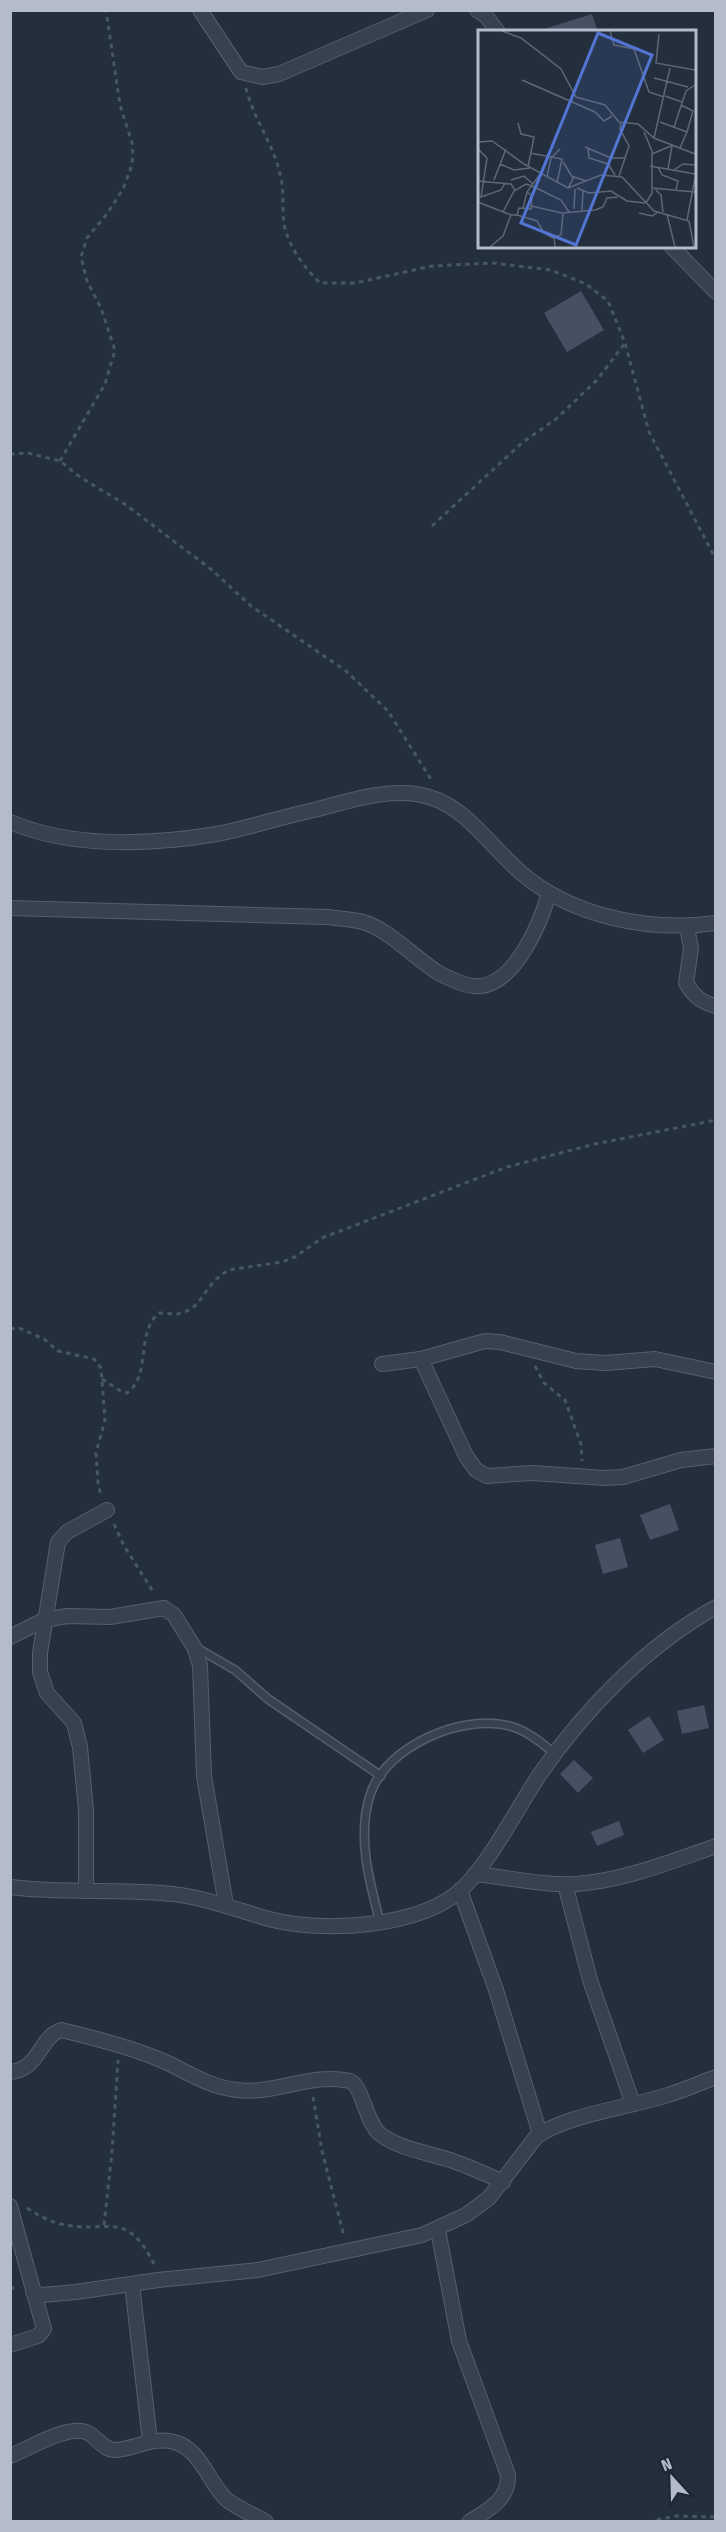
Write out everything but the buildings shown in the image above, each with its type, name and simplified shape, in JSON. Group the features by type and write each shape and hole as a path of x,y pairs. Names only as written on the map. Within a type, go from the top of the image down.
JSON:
{"street":[{"path":"200,10 242,72 262,76 279,74 427,10"},
{"path":"477,10 486,16 496,30"},
{"path":"673,248 716,292"},
{"path":"10,822 47,834 122,843 217,834 391,793 414,793 443,801 457,810 520,872 549,893 614,917 643,924 687,927 716,923"},
{"path":"10,908 328,917 368,924 439,973 469,985 482,986 503,976 518,962 542,917 549,893"},
{"path":"687,927 691,948 686,983 694,996 702,1002 716,1006"},
{"path":"382,1364 421,1359 485,1341 500,1342 586,1362 669,1361 716,1372"},
{"path":"421,1359 466,1456 480,1474 487,1476 532,1473 579,1478 623,1478 681,1460 716,1456"},
{"path":"86,1891 86,1810 80,1747 74,1723 47,1693 42,1683 40,1653 58,1542 67,1532 107,1510"},
{"path":"10,1887 174,1894 226,1905 270,1919 315,1926 380,1922 430,1908 460,1890 475,1874 555,1754 592,1710 645,1657 716,1607"},
{"path":"10,1637 44,1620 67,1616 110,1617 160,1608 169,1610 174,1615 195,1647 200,1665 204,1776 226,1905"},
{"path":"475,1874 565,1884 603,1880 638,1873 716,1846"},
{"path":"565,1884 590,1980 633,2104"},
{"path":"460,1890 496,1990 540,2134"},
{"path":"10,2072 32,2064 54,2033 61,2030 170,2064 206,2083 224,2088 253,2090 310,2081 352,2082 357,2086 368,2118 382,2136 503,2182"},
{"path":"33,2292 42,2295 258,2270 399,2242 438,2230 466,2215 489,2198 540,2134 553,2127 668,2095 716,2077"},
{"path":"10,2345 43,2332 15,2205"},
{"path":"438,2230 459,2341 508,2475 509,2485 502,2498 469,2522"},
{"path":"132,2284 150,2441"},
{"path":"10,2456 72,2431 88,2433 103,2446 115,2450 150,2441 175,2442 182,2445 202,2463 225,2498 240,2509 266,2522"}],"lane":[{"path":"195,1647 235,1670 268,1699 381,1776"},
{"path":"380,1922 369,1882 364,1816 371,1792 381,1776 405,1750 417,1742 457,1727 488,1723 513,1727 540,1741 555,1754"}],"path":[{"path":"60,461 105,384 115,350 101,308 87,281 81,257 87,238 107,214 123,189 132,165 133,146 120,105 106,10"},
{"path":"242,72 250,105 262,124 281,174 285,230 303,267 320,283 355,283 432,266 493,263 551,270 586,284 608,301 625,343 649,432 716,562"},
{"path":"432,526 523,442 556,419 597,380 625,343"},
{"path":"10,454 28,453 60,461 80,477 126,505 212,570 251,606 346,671 388,711 443,801"},
{"path":"102,1379 122,1392 127,1393 131,1390 139,1375 147,1332 153,1318 159,1313 177,1314 196,1305 214,1281 228,1270 282,1262 295,1257 322,1238 507,1167 596,1144 716,1120"},
{"path":"10,1329 19,1328 44,1339 58,1351 94,1359 101,1368 105,1420 96,1453 99,1490 123,1545 155,1595 160,1608"},
{"path":"529,1350 544,1383 566,1400 581,1444 579,1478"},
{"path":"104,2225 112,2152 118,2046"},
{"path":"310,2081 322,2151 348,2253"},
{"path":"15,2205 61,2224 125,2228 138,2239 155,2266 159,2280"},
{"path":"648,2522 675,2516 716,2517"}]}
